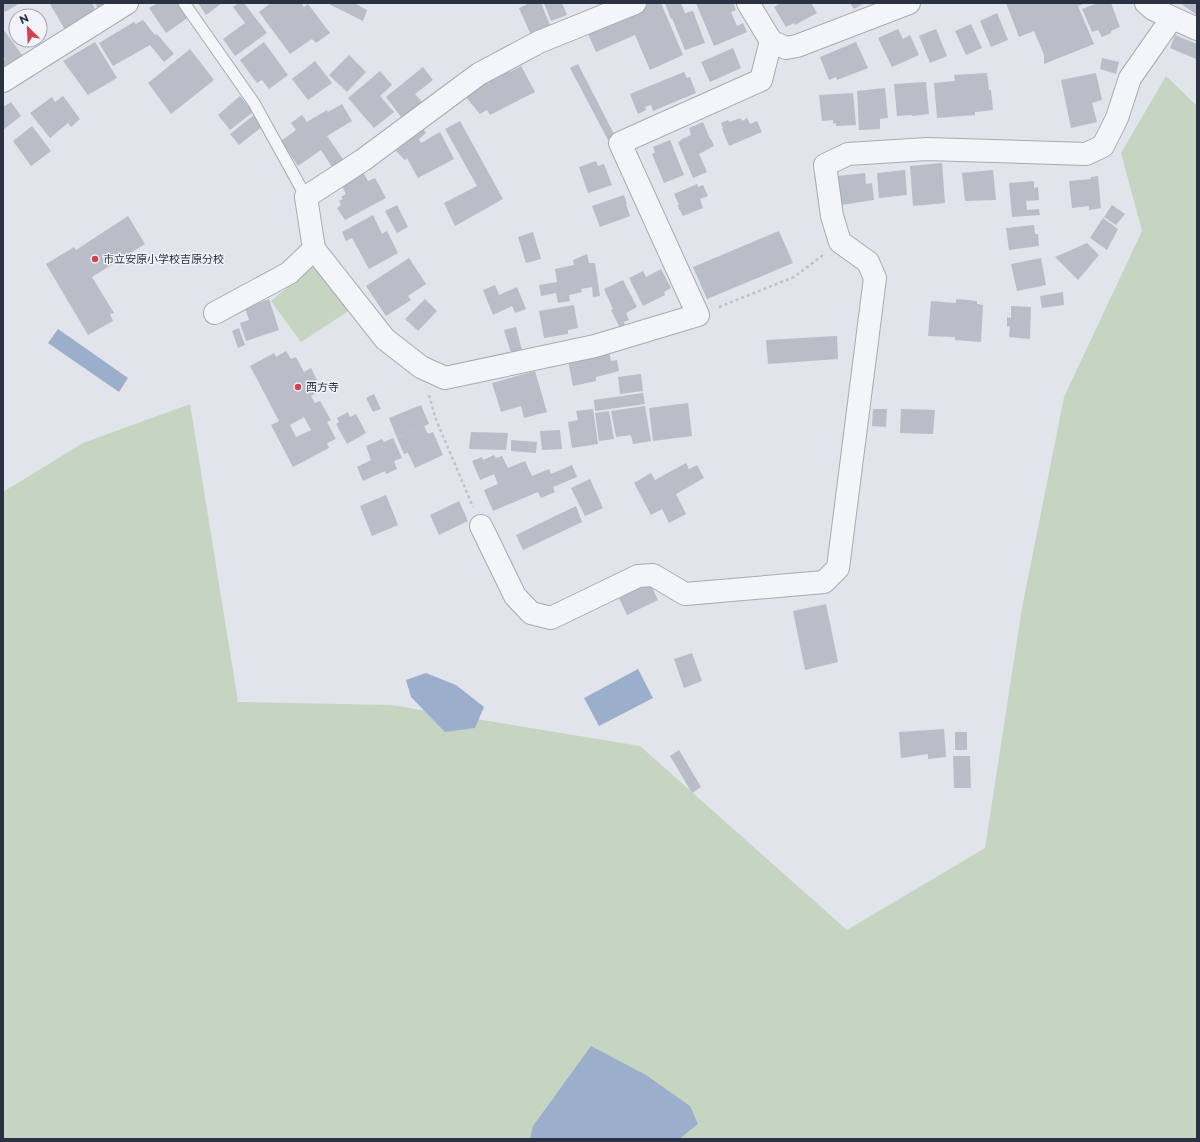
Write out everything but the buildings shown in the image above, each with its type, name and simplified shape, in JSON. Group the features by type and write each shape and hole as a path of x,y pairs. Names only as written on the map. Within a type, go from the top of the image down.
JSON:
{"street":[{"path":"3,81 127,3"},
{"path":"635,3 539,42 479,74 363,160 306,197 314,249 385,339 421,367 445,378 595,346 698,315 620,143 761,80 771,41"},
{"path":"748,3 771,41 786,48 797,46 908,3"},
{"path":"1146,3 1153,9 1197,29"},
{"path":"481,526 516,596 531,613 551,618 638,576 653,575 685,594 824,582 838,568 875,278 868,262 840,242 832,216 825,165 848,154 927,149 1086,154 1103,146 1117,118 1130,78 1172,18"},
{"path":"215,313 289,273 314,249"}],"lane":[{"path":"184,3 254,103 306,197"}],"path":[{"path":"698,315 794,277 840,242"},
{"path":"421,367 435,417 481,526"}],"green space":[{"path":"1166,76 1197,106 1197,1139 3,1139 3,492 83,443 190,404 238,702 391,705 640,746 847,930 985,848 1022,608 1064,397 1142,231 1121,153"},
{"path":"315,264 350,310 301,342 271,301"}],"water":[{"path":"58,329 128,378 119,392 48,343"},
{"path":"638,669 653,698 599,726 584,698"},
{"path":"426,673 456,685 484,707 475,728 445,732 411,697 406,680"},
{"path":"591,1046 646,1075 690,1106 698,1124 679,1139 530,1139 533,1126"}],"place":[{"name":"市立安原小学校吉原分校","path":"95,259"},
{"name":"西方寺","path":"298,387"}]}
